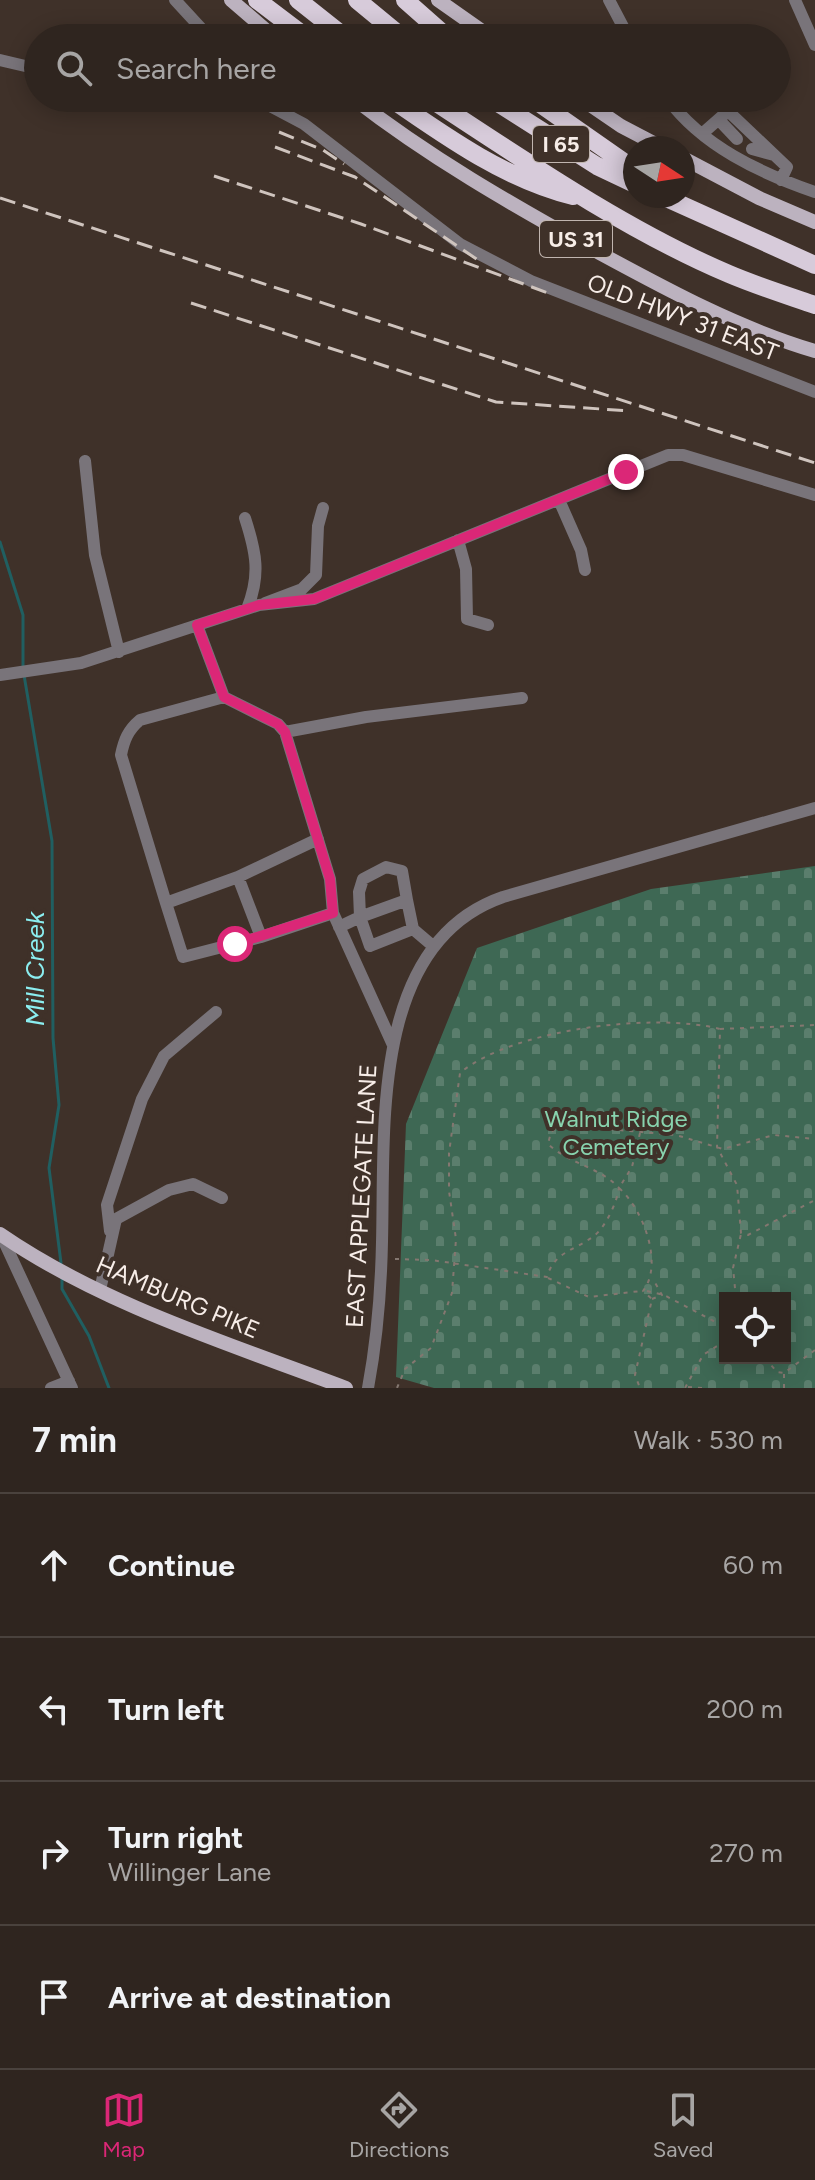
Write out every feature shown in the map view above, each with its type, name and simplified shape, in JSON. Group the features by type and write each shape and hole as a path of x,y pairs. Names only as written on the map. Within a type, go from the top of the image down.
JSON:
{"highway":[{"path":"257,0 289,24"},
{"path":"298,0 328,24"},
{"path":"357,0 386,24"},
{"path":"405,0 432,24"},
{"path":"411,112 537,187 593,201"},
{"name":"I 65","path":"451,112 593,201 728,273 815,305"},
{"name":"I 65","path":"512,112 597,166 623,178"},
{"path":"552,112 623,162"},
{"path":"689,208 815,265"}],"main road":[{"path":"231,0 259,24"},
{"path":"438,0 472,24"},
{"name":"US 31","path":"373,112 482,188 683,298 781,341 815,351"},
{"path":"603,112 643,136"},
{"path":"695,164 759,198 815,222"},
{"name":"HAMBURG PIKE","path":"1,1235 43,1262 96,1288 346,1388"}],"street":[{"path":"175,0 197,24"},
{"path":"795,0 815,45"},
{"path":"614,2 623,24"},
{"path":"0,60 24,66"},
{"name":"OLD HWY 31 EAST","path":"281,112 304,124 460,244 531,281 815,392"},
{"path":"681,112 721,148 781,180 815,192"},
{"path":"703,133 727,112"},
{"path":"729,112 787,167 781,180"},
{"path":"719,120 737,139"},
{"path":"752,149 777,156"},
{"path":"253,607 314,599 668,455 683,455 815,495"},
{"path":"85,461 95,555 119,652"},
{"path":"559,500 581,550 585,570"},
{"path":"6,674 50,668 119,652 302,589 316,575 318,526 323,508"},
{"path":"245,518 258,567 253,607"},
{"path":"458,540 466,569 467,619 488,625"},
{"path":"197,625 224,697"},
{"path":"333,913 261,937 183,957 121,755 131,728 140,720 224,697 278,724 285,732 330,879 333,913 393,1045"},
{"path":"285,732 366,717 522,698"},
{"name":"EAST APPLEGATE LANE","path":"368,1388 375,1350 381,1258 386,1073 406,1003 433,946 443,933 482,904 815,808"},
{"path":"166,903 238,877 318,839"},
{"path":"413,929 370,946 360,917 359,892 363,879 386,867 402,871 413,929 433,946"},
{"path":"238,877 261,937"},
{"path":"339,927 407,900"},
{"path":"110,1231 107,1205 142,1099 164,1056 216,1012"},
{"path":"96,1288 110,1231 116,1219 169,1190 193,1184 222,1198"},
{"path":"1,1235 70,1384 51,1388"}],"path":[{"path":"397,1388 405,1369 431,1348 452,1293 455,1263 449,1153 460,1073 473,1062 545,1036 588,1026 662,1022 720,1029 815,1025"},
{"path":"720,1029 717,1147 737,1185 741,1233 733,1268 735,1292"},
{"path":"662,1295 652,1278 639,1216 611,1179 558,1153 547,1139 560,1125 676,1135 717,1147 774,1135 815,1139"},
{"path":"547,1277 558,1256 595,1235 618,1198 619,1188 632,1167 640,1132"},
{"path":"741,1233 748,1235 815,1200"},
{"path":"381,1258 455,1263 547,1277 589,1297 643,1291 662,1295 719,1324"},
{"path":"643,1291 652,1278"},
{"path":"643,1291 652,1299"},
{"path":"652,1299 662,1295"},
{"path":"640,1388 635,1375 652,1299"},
{"path":"704,1388 686,1388 703,1355 719,1345"},
{"path":"770,1364 777,1372 784,1373 815,1350"},
{"path":"784,1373 784,1388"}],"green space":[{"name":"Walnut Ridge Cemetery","path":"815,866 815,1388 434,1388 396,1377 406,1124 477,948 651,889"}],"waterway":[{"name":"Mill Creek","path":"0,542 23,615 23,668"},
{"name":"Mill Creek","path":"24,675 52,841 53,1038 59,1105 49,1168 61,1263"},
{"name":"Mill Creek","path":"62,1279 62,1289 89,1336 109,1388"}],"railway":[{"path":"279,132 323,150 344,164"},
{"path":"275,147 355,177 478,260"},
{"path":"214,176 361,224 548,293"},
{"path":"0,198 815,463"},
{"path":"191,303 496,402 631,411"}],"route":[{"path":"235,944 333,913 330,879 285,732 278,724 224,697 197,625 259,605 279,606 314,599 626,472"}]}
